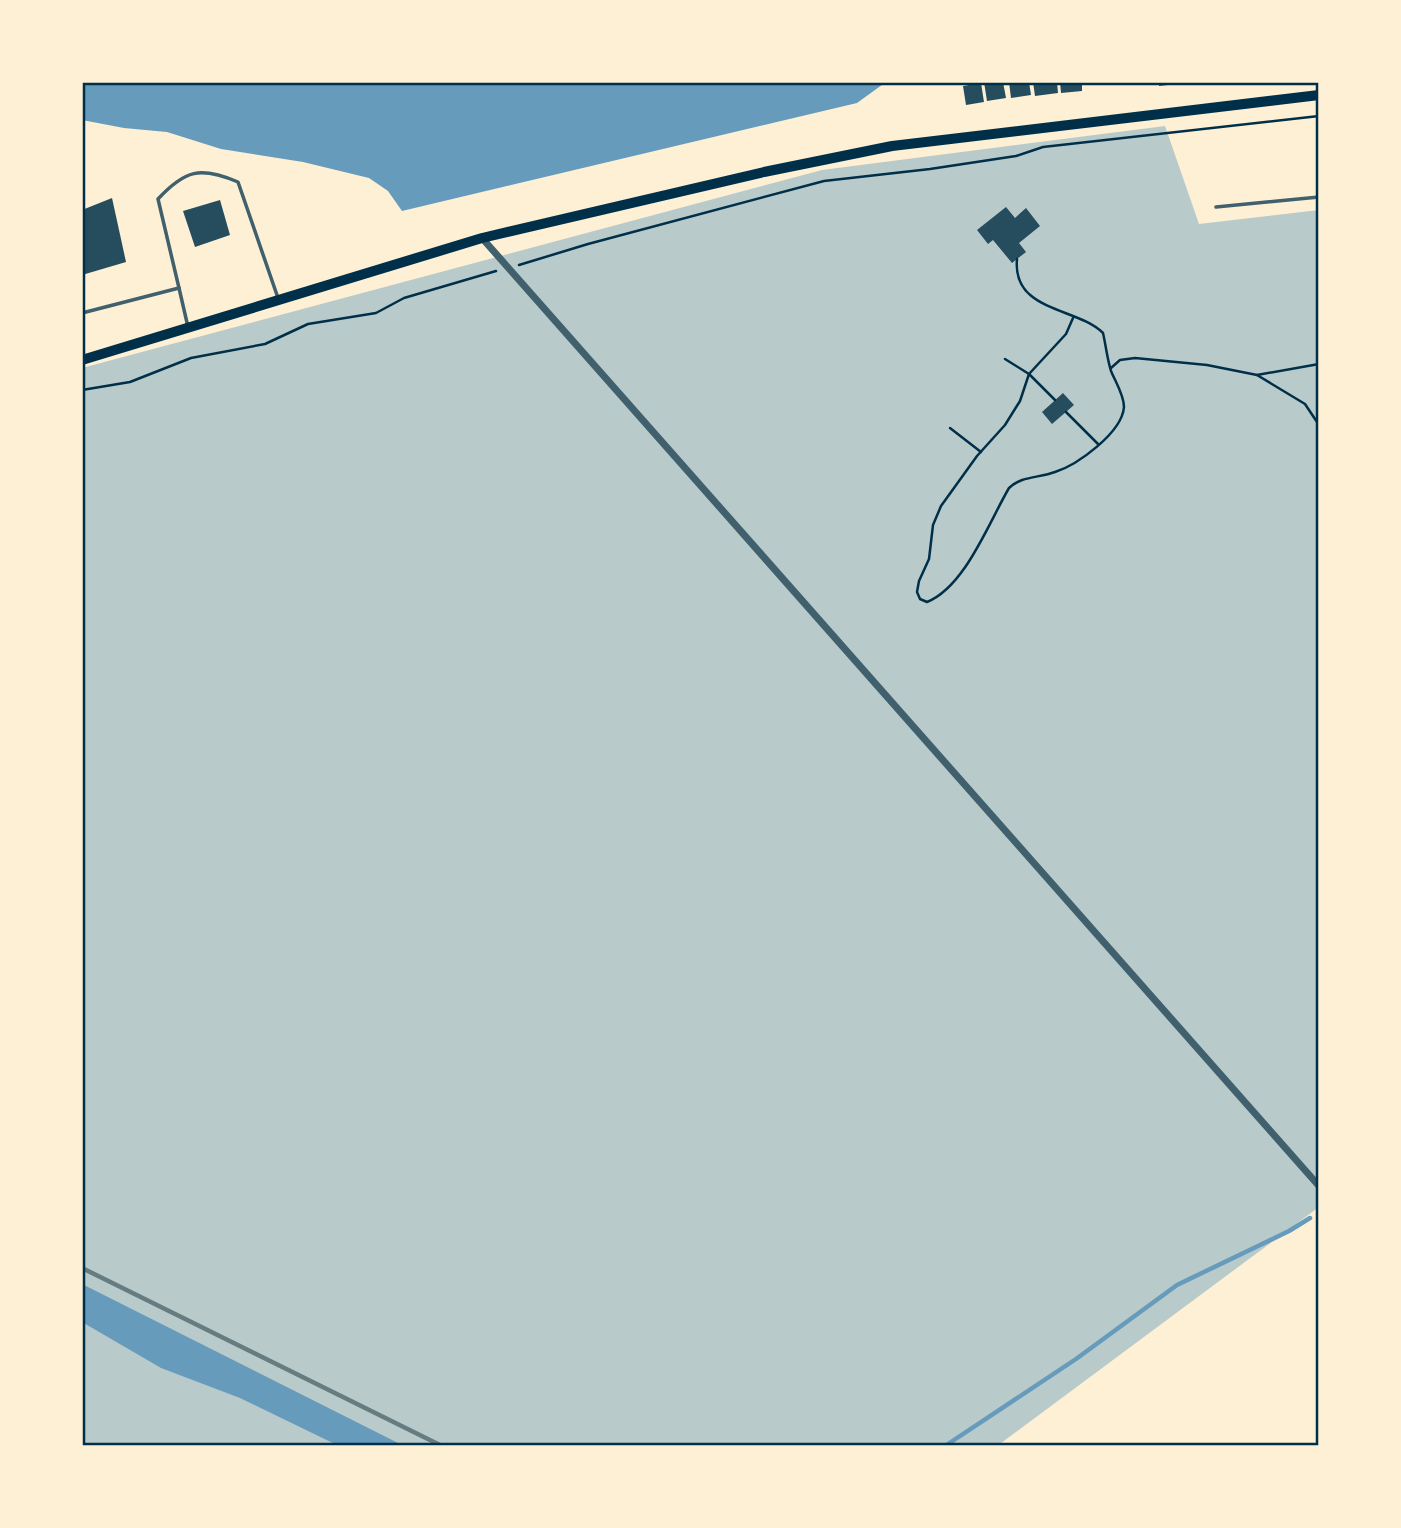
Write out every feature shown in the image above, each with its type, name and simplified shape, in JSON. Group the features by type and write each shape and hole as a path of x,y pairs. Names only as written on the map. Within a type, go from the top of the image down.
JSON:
{"main road":[{"path":"82,360 482,238 764,172 892,146 1319,95"}],"street":[{"path":"482,238 1319,1186"}],"lane":[{"path":"188,329 158,200 176,180 193,172 220,174 238,182 279,301"},
{"path":"1216,207 1319,197"},
{"path":"82,313 179,288"}],"path":[{"path":"82,390 130,382 191,358 265,344 308,324 376,313 404,298 588,244 824,181 1016,156 1043,147 1319,116"},
{"path":"1017,260 1018,279 1027,292 1053,310 1096,326 1103,333 1111,368 1124,405 1118,422 1088,455 1055,472 1015,482 1009,488 971,557 947,590 927,602 920,599 917,592 919,581 929,559 933,525 941,506 1012,415 1029,374 1066,334 1073,318"},
{"path":"1111,368 1120,360 1135,358 1207,365 1257,375 1305,404 1319,425"},
{"path":"1005,359 1029,374 1055,400"},
{"path":"1257,375 1319,364"},
{"path":"1066,412 1099,445"},
{"path":"950,428 981,452"}],"shaded area":[{"path":"1165,126 1199,224 1319,210 1319,1207 997,1446 82,1446 82,368 822,170"}],"water":[{"path":"82,82 886,82 857,103 402,211 388,191 369,178 303,162 221,149 167,132 82,120"},
{"path":"82,1284 404,1446 339,1446 240,1398 161,1368 82,1322"}],"building":[{"path":"984,82 1003,82 1006,98 987,101"},
{"path":"1009,82 1029,82 1031,95 1011,98"},
{"path":"1033,82 1057,82 1058,93 1035,96"},
{"path":"1060,82 1082,82 1082,91 1061,93"},
{"path":"1159,82 1177,82 1177,84 1159,86"},
{"path":"981,83 984,102 966,105 963,86"},
{"path":"112,198 126,262 82,275 82,210"},
{"path":"220,200 230,235 195,247 183,211"},
{"path":"1006,207 1015,218 1026,208 1040,226 1019,243 1026,252 1012,263 993,240 988,244 977,230"},
{"path":"1063,393 1074,405 1052,424 1042,412"}],"waterway":[{"path":"945,1446 1076,1359 1177,1285 1289,1231 1310,1218"}],"railway":[{"path":"82,1268 442,1446"}]}
